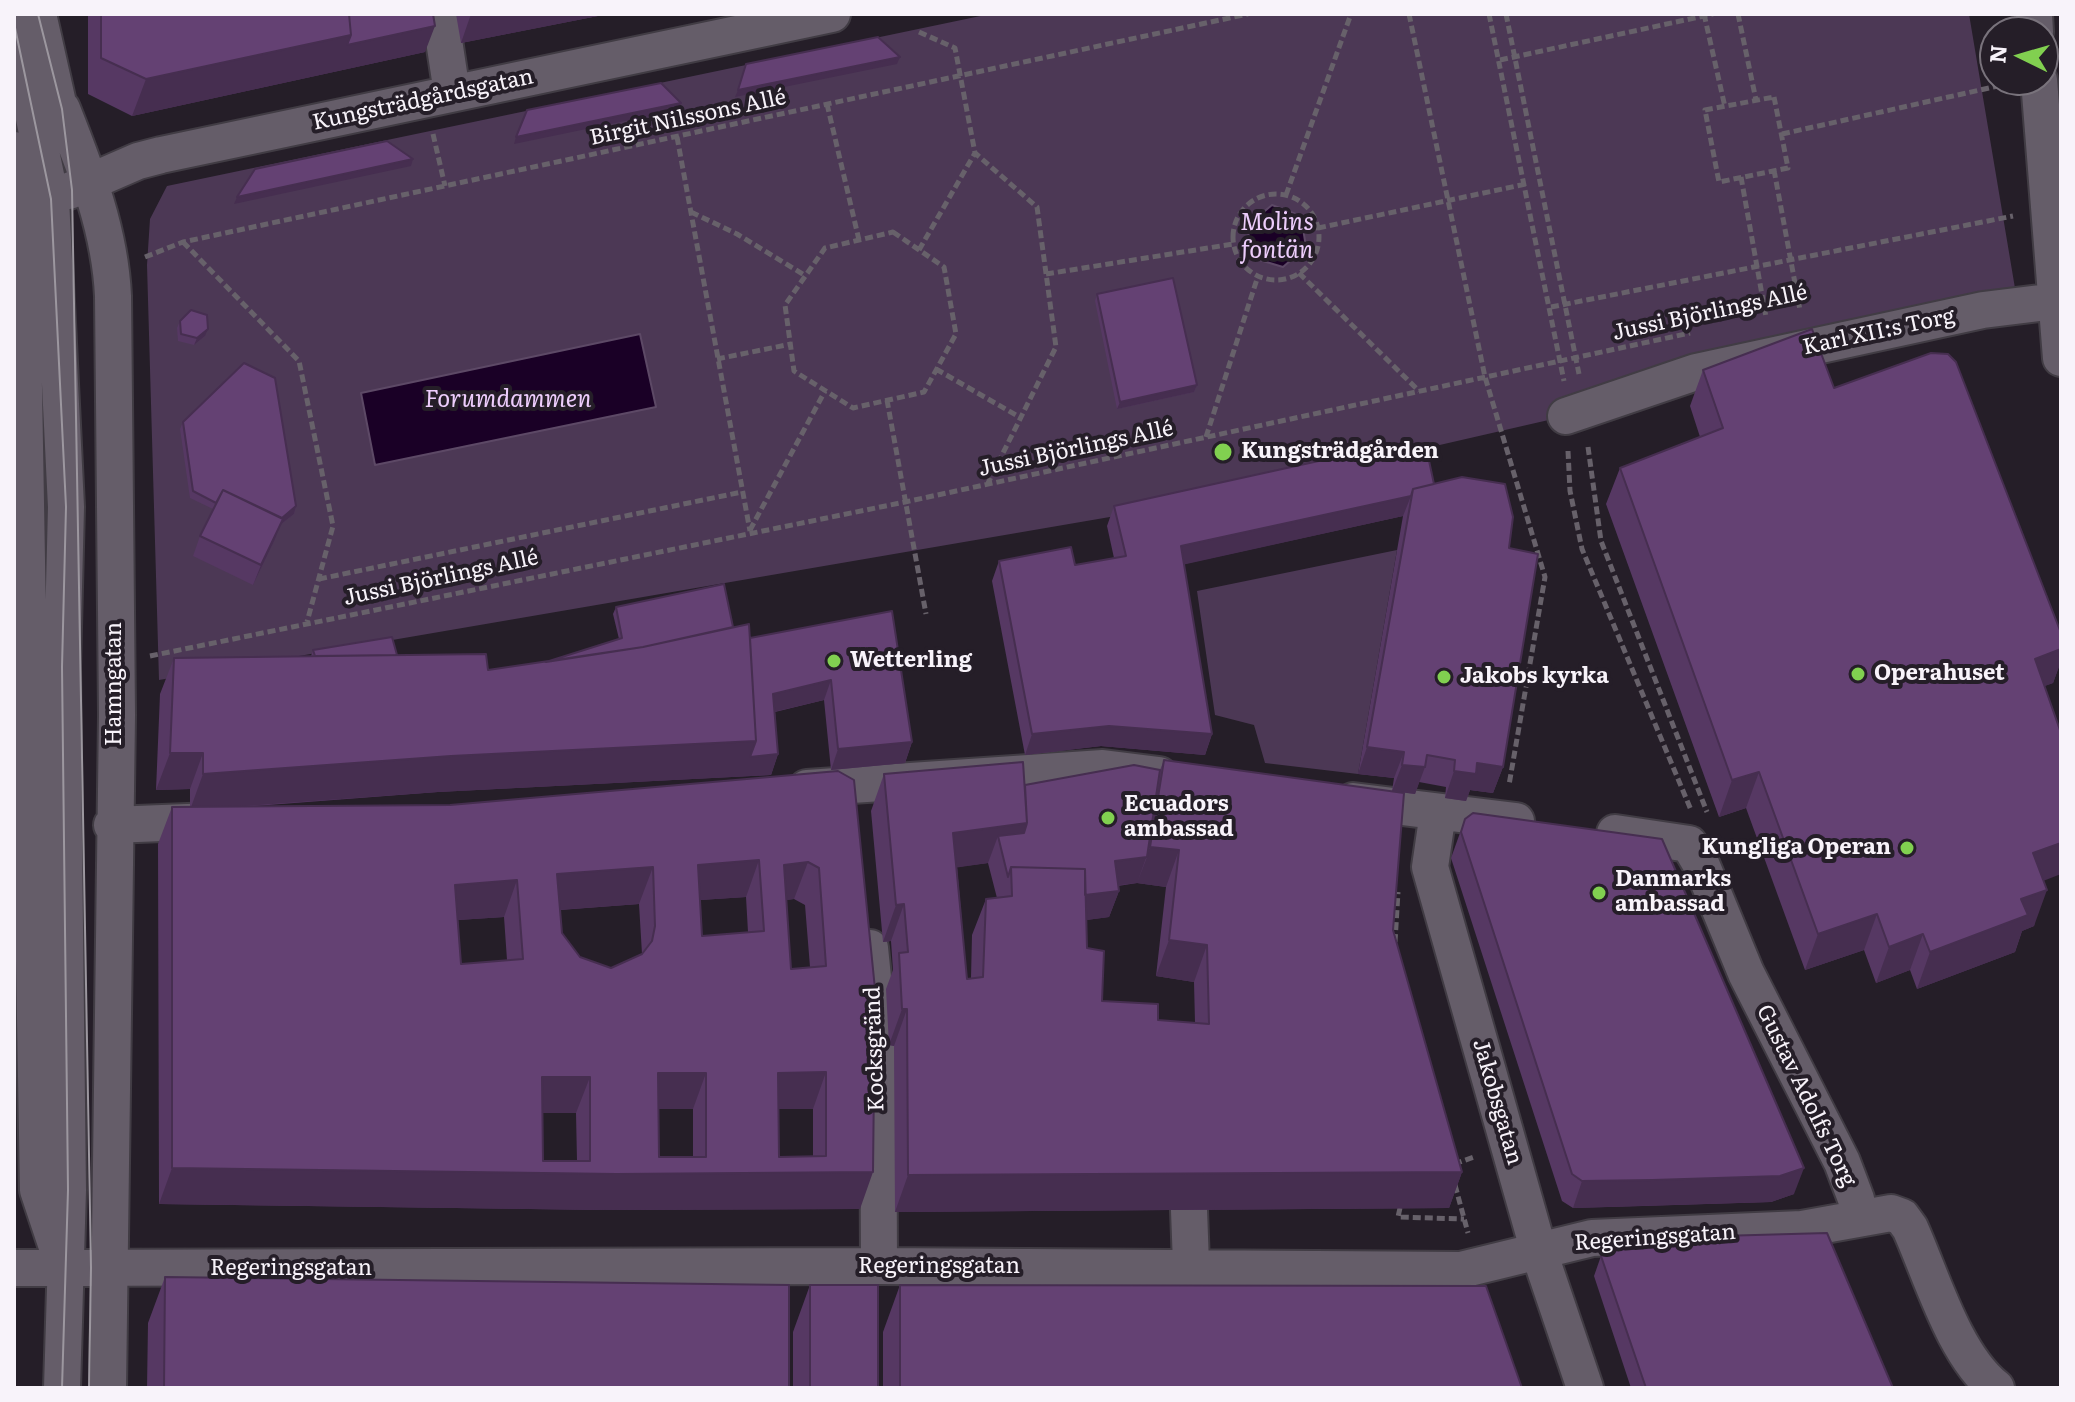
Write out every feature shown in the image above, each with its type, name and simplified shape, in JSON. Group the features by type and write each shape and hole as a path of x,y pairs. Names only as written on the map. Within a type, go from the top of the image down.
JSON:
{"street":[{"name":"Hamngatan","path":"38,14 62,109 50,196 38,1190 64,1267 62,1388"},
{"path":"440,14 452,93"},
{"name":"Kungsträdgårdsgatan","path":"50,196 161,155 832,14"},
{"name":"Hamngatan","path":"14,23 50,196 88,1191 108,1268"},
{"path":"2040,96 2061,358"},
{"name":"Hamngatan","path":"14,126 50,196"},
{"name":"Hamngatan","path":"14,150 50,196 112,263 117,715 112,825 108,1388"},
{"name":"Karl XII:s Torg","path":"1575,413 1696,372 1816,344 1983,310 2056,301"},
{"path":"779,790 854,800 1103,768 1199,781"},
{"path":"1321,797 1543,824"},
{"name":"Jakobsgatan","path":"1438,812 1430,867 1539,1252 1585,1388"},
{"path":"112,825 253,819"},
{"path":"1587,830 1699,830"},
{"name":"Gustav Adolfs Torg","path":"1699,830 1702,866 1746,973 1842,1162 1859,1217 1882,1213 1902,1217 1910,1228 1965,1351 1984,1378 1996,1388"},
{"name":"Kocksgränd","path":"867,921 878,1027 879,1266"},
{"path":"1189,1210 1194,1321"},
{"name":"Regeringsgatan","path":"14,1268 879,1266 1461,1270 1592,1238 1802,1229 1859,1217"}],"path":[{"name":"Birgit Nilssons Allé","path":"136,260 183,242 1248,14"},
{"path":"1286,195 1351,14"},
{"path":"1409,14 1485,377 1545,577 1507,793"},
{"path":"1489,14 1601,541 1699,830"},
{"path":"1506,14 1577,357 1575,413"},
{"path":"1500,60 1713,14"},
{"path":"1738,14 1756,100"},
{"path":"1704,15 1725,107"},
{"path":"919,32 955,48 975,153 1037,207 1056,347 988,484"},
{"path":"1782,134 1979,90"},
{"path":"1774,97 1788,168 1719,182 1705,110 1756,100 1774,97"},
{"path":"827,104 859,240"},
{"path":"431,125 445,186"},
{"path":"677,137 750,531"},
{"path":"919,250 975,153"},
{"path":"1774,170 1800,310"},
{"path":"1741,177 1766,317"},
{"path":"1318,228 1526,184"},
{"path":"1272,194 1286,195 1307,207 1318,228 1315,254 1299,273 1272,280 1258,276 1247,268 1233,244 1233,230 1247,205 1272,194"},
{"path":"690,211 737,234 806,276"},
{"path":"1551,307 1757,269 2018,215"},
{"path":"893,232 919,250 944,267 956,334 924,392 853,408 794,371 785,305 825,248 893,232"},
{"path":"183,242 299,361 333,526 307,622"},
{"path":"1046,274 1233,244"},
{"path":"1299,273 1420,391"},
{"path":"1206,437 1258,276"},
{"name":"Jussi Björlings Allé","path":"1789,313 1815,308"},
{"name":"Jussi Björlings Allé","path":"1751,320 1777,315"},
{"name":"Jussi Björlings Allé","path":"138,659 750,531 905,502 1693,332"},
{"path":"717,359 791,344"},
{"path":"936,369 1021,418"},
{"path":"750,531 825,390"},
{"path":"887,400 926,614"},
{"path":"319,579 742,492"},
{"path":"1399,882 1395,942 1399,957"},
{"path":"1446,1150 1477,1267"},
{"path":"1400,1208 1398,1217 1464,1219"}],"shaded area":[{"name":"Kungsträdgården","path":"990,14 1969,14 1979,74 1979,96 1983,96 2019,312 1174,506 159,680 147,265 150,219 167,186"},
{"path":"1397,550 1358,774 1265,763 1254,725 1215,715 1197,591"}],"water":[{"name":"Molins fontän","path":"1272,205 1301,216 1306,247 1283,267 1253,258 1247,226"},
{"name":"Forumdammen","path":"640,334 656,407 375,465 361,393"}],"building":[{"path":"101,14 349,14 351,35 146,79 101,58"},
{"path":"349,14 433,14 435,26 347,45 351,35"},
{"path":"878,37 900,57 738,90 746,64"},
{"path":"661,83 681,103 516,137 527,110"},
{"path":"387,141 413,159 237,197 255,169"},
{"path":"1173,278 1197,385 1120,402 1097,294"},
{"path":"191,310 207,315 208,329 197,338 181,334 180,321"},
{"name":"Operahuset","path":"1812,329 1834,388 1931,353 1948,354 1956,362 2061,633 2061,649 2035,659 2061,733 2061,843 2033,853 2047,890 2021,899 2028,915 1930,952 1923,934 1889,947 1877,914 1818,934 1759,772 1732,780 1620,468 1723,428 1703,370"},
{"path":"244,363 275,378 296,506 282,518 223,490 216,503 193,491 183,422"},
{"path":"1405,442 1407,446 1418,443 1421,457 1428,456 1434,484 1413,489 1411,496 1181,546 1212,734 1109,726 1032,734 999,561 1071,547 1075,565 1126,556 1114,506"},
{"name":"Jakobs kyrka","path":"1462,477 1505,484 1513,517 1509,548 1538,554 1503,767 1477,763 1476,774 1454,771 1455,760 1427,755 1425,767 1402,765 1404,752 1367,747 1413,489"},
{"path":"223,490 283,519 261,565 200,536"},
{"path":"724,584 733,627 643,647 546,662 622,638 616,607"},
{"path":"892,611 912,742 838,749 831,680 773,694 778,754 750,757 756,741 750,638"},
{"path":"749,624 756,741 451,756 203,774 203,753 170,753 174,658 486,654 488,670 643,647"},
{"path":"392,637 397,655 315,656 313,650"},
{"path":"1164,760 1404,793 1393,930 1462,1172 908,1175 907,1009 902,1009 899,953 908,952 904,904 896,905 884,774 1023,762 1027,823 953,833 967,979 983,977 986,899 1012,896 1011,867 1085,869 1087,948 1104,951 1102,1001 1158,1004 1158,1020 1209,1024 1207,945 1169,940 1179,850 1150,847"},
{"path":"1134,765 1160,770 1147,857 1115,861 1119,891 1085,895 1085,869 1011,867 1008,877 998,836 1024,833 1027,823 1025,785"},
{"path":"838,771 854,780 875,989 873,1172 616,1174 172,1168 172,807 450,805","holes":["759,860 764,931 702,936 698,865","808,862 819,868 826,966 791,969 784,865","653,867 655,926 652,941 642,954 611,968 580,957 562,933 557,874","517,880 523,959 461,964 455,885","826,1072 826,1156 779,1157 778,1073","658,1073 706,1073 706,1157 659,1157","542,1077 590,1077 590,1161 543,1161"]},
{"path":"1473,813 1662,839 1804,1168 1780,1176 1653,1180 1582,1181 1572,1174 1461,832 1465,819"},
{"path":"1827,1233 1893,1388 1646,1388 1601,1256 1612,1239"},
{"path":"165,1277 789,1285 789,1388 164,1388"},
{"path":"810,1285 878,1285 878,1388 810,1388"},
{"path":"900,1285 1486,1286 1522,1388 900,1388"}],"tram line":[{"path":"38,14 62,109 72,190 91,1268 89,1388"},
{"path":"14,23 51,199 66,507 62,667 68,1190 62,1388"}],"place":[{"name":"Kungsträdgården","path":"1223,452"},
{"name":"Wetterling","path":"834,661"},
{"name":"Operahuset","path":"1858,674"},
{"name":"Jakobs kyrka","path":"1444,677"},
{"name":"Ecuadors ambassad","path":"1108,818"},
{"name":"Kungliga Operan","path":"1907,848"},
{"name":"Danmarks ambassad","path":"1599,893"}]}
